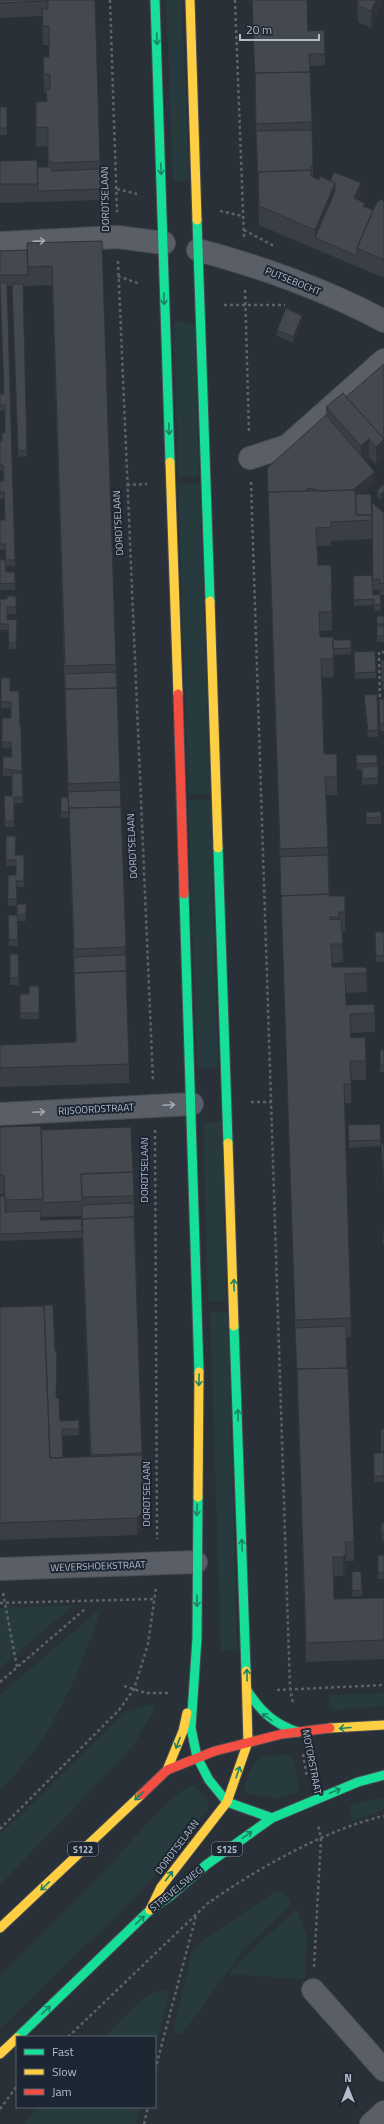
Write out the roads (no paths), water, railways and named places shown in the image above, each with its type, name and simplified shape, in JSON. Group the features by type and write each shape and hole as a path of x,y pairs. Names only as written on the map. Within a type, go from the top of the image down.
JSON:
{"main road":[{"name":"S122","path":"0,1928 167,1770 183,1731 192,1692 197,1638 196,1562 199,1341 167,243 156,0"},
{"name":"DORDTSELAAN","path":"150,1910 161,1887 227,1802 248,1742 195,249 190,0"},
{"path":"247,1690 262,1714 286,1728 298,1732"},
{"path":"192,1692 191,1728 197,1757 209,1780 227,1802 272,1818"},
{"path":"167,1770 197,1757 248,1742 298,1732 384,1724"},
{"name":"STREVELSWEG","path":"18,2036 150,1910 170,1896 206,1864 272,1818 358,1782 384,1775"},
{"name":"STREVELSWEG","path":"0,2054 16,2038"}],"street":[{"path":"0,242 117,237 167,243"},
{"name":"PUTSEBOCHT","path":"195,249 246,262 362,309 384,321"},
{"path":"250,458 287,446 384,360"},
{"name":"RIJSOORDSTRAAT","path":"0,1114 192,1104"},
{"name":"WEVERSHOEKSTRAAT","path":"1,1569 196,1562"},
{"path":"313,1990 384,2070"},
{"path":"371,2124 384,2112"}]}
